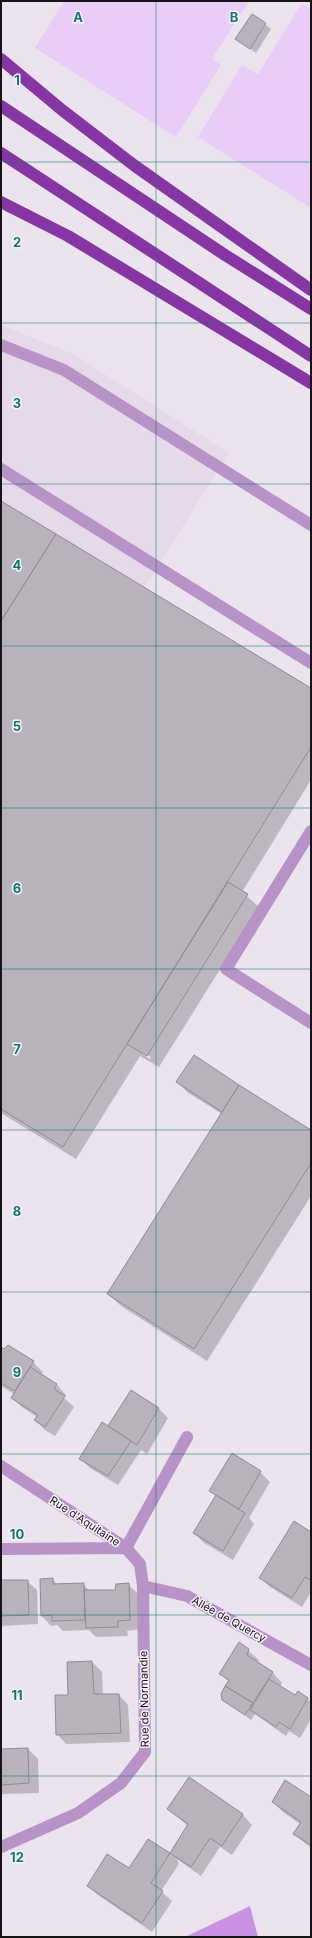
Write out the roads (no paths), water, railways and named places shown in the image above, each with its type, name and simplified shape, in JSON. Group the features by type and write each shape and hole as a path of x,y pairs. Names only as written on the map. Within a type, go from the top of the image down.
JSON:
{"highway":[{"path":"1,59 62,110 135,166 311,290"},
{"path":"1,106 225,256 311,310"},
{"path":"1,153 311,356"},
{"path":"1,202 68,236 311,383"}],"street":[{"path":"1,344 64,370 311,525"},
{"path":"1,469 311,663"},
{"path":"311,831 226,969 311,1023"},
{"path":"126,1548 187,1437"},
{"name":"Rue d'Aquitaine","path":"1,1466 126,1548"},
{"name":"Rue d'Aquitaine","path":"1,1549 126,1548"},
{"name":"Rue de Normandie","path":"1,1847 78,1813 121,1783 145,1752 143,1586 140,1564 126,1548"},
{"name":"Allée de Quercy","path":"143,1586 187,1596 311,1665"}]}
